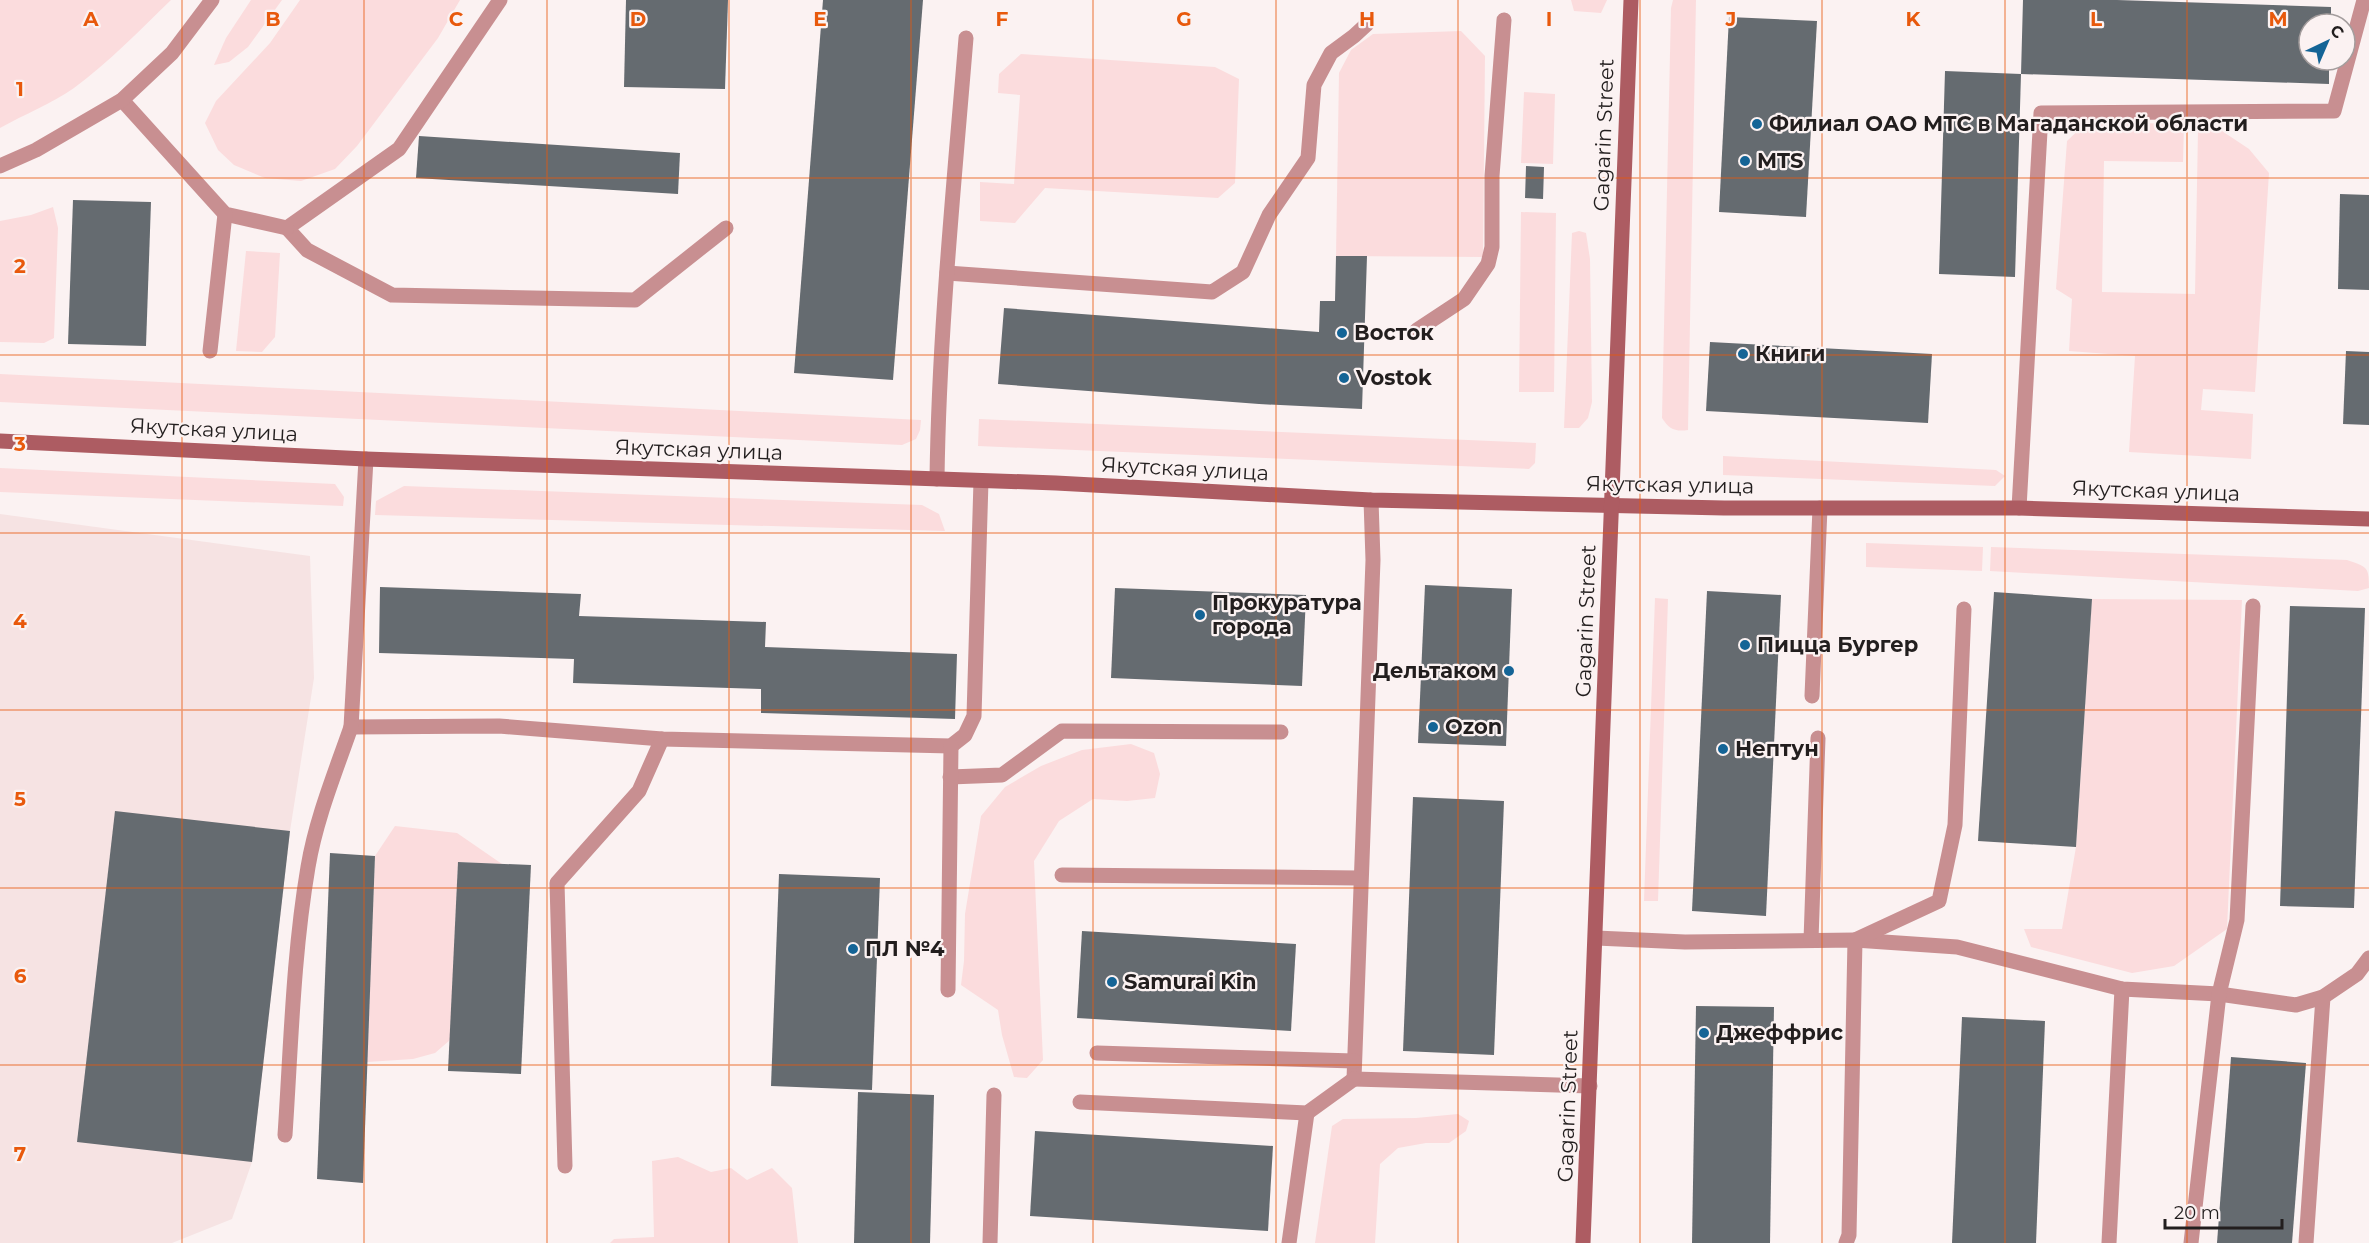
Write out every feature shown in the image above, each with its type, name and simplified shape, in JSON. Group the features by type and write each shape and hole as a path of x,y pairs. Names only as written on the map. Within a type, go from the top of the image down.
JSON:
{"street":[{"path":"0,166 36,150 122,100 172,52 212,0"},
{"path":"287,228 399,149 500,0"},
{"name":"Gagarin Street","path":"1583,1243 1631,0"},
{"path":"2019,508 2041,113 2334,111 2364,0"},
{"path":"1417,330 1464,300 1488,264 1492,247 1492,176 1504,20"},
{"path":"946,273 1212,292 1244,272 1269,214 1308,158 1314,85 1331,53 1366,24"},
{"path":"937,479 938,406 946,273 966,38"},
{"path":"122,100 225,214 287,228 307,250 392,295 635,300 726,228"},
{"path":"210,351 225,214"},
{"name":"Якутская улица","path":"0,441 366,459 937,479 1371,500 1820,508 2019,508 2369,519"},
{"path":"285,1135 299,932 308,865 323,810 351,727 366,459"},
{"path":"351,727 499,726 663,739 951,746 965,735 974,716 981,481"},
{"path":"1354,1079 1359,878 1373,560 1371,500"},
{"path":"1812,696 1820,508"},
{"path":"2191,1243 2220,994 2237,920 2253,606"},
{"path":"1855,940 1939,901 1955,825 1965,609"},
{"path":"950,777 1002,775 1062,731 1281,732"},
{"path":"1811,940 1818,738"},
{"path":"566,1166 557,883 639,791 663,739"},
{"path":"948,990 951,746"},
{"path":"1062,874 1359,878"},
{"path":"1596,938 1684,942 1855,940 1957,947 2122,989 2220,994 2296,1005 2323,997 2357,974 2369,958"},
{"path":"1846,1243 1849,1235 1855,940"},
{"path":"2109,1243 2122,989"},
{"path":"2306,1243 2323,997"},
{"path":"1097,1053 1354,1061"},
{"path":"1080,1102 1307,1113 1354,1079 1590,1086"},
{"path":"990,1243 994,1095"},
{"path":"1289,1243 1307,1113"}],"shaded area":[{"path":"0,0 171,0 112,57 74,88 0,128"},
{"path":"251,0 282,0 248,47 229,62 214,65 226,38"},
{"path":"300,0 460,0 438,38 357,146 335,169 301,181 265,178 234,165 218,150 205,123 216,101 270,43"},
{"path":"1571,0 1607,0 1601,13 1574,11"},
{"path":"1673,0 1696,0 1688,430 1683,431 1673,429 1662,418"},
{"path":"1461,31 1485,56 1483,257 1336,256 1339,73 1351,50 1373,34"},
{"path":"1021,54 1215,67 1239,79 1235,183 1218,198 1045,188 1015,223 980,221 980,182 1014,184 1020,95 998,93 999,74"},
{"path":"1524,92 1555,94 1553,164 1521,163"},
{"path":"2087,122 2184,124 2183,162 2104,161 2102,292 2195,294 2198,130 2222,131 2249,149 2269,173 2255,392 2203,389 2201,410 2253,414 2251,459 2129,452 2135,356 2069,351 2072,299 2056,289 2067,141"},
{"path":"53,207 58,228 54,338 44,343 0,342 0,221 31,215"},
{"path":"1521,212 1556,213 1554,392 1519,392"},
{"path":"1579,231 1586,233 1590,259 1592,402 1588,418 1579,428 1564,428 1572,233"},
{"path":"246,251 280,253 275,337 262,352 236,351"},
{"path":"0,374 921,420 916,439 902,445 0,402"},
{"path":"979,419 1536,443 1535,463 1529,469 978,446"},
{"path":"1723,456 1996,470 2005,476 1995,486 1723,475"},
{"path":"0,468 335,484 344,497 343,506 0,492"},
{"path":"404,486 922,505 939,514 945,531 375,515 376,501"},
{"path":"0,514 310,556 314,678 290,831 252,1162 232,1219 172,1243 0,1243"},
{"path":"1866,543 1983,547 1982,571 1866,567"},
{"path":"1991,547 2347,560 2366,568 2369,588 2358,591 1990,571"},
{"path":"1655,598 1668,599 1658,901 1644,901"},
{"path":"2092,599 2242,600 2227,929 2174,966 2132,973 2031,947 2024,929 2062,929 2076,847"},
{"path":"1131,744 1154,753 1160,774 1155,798 1127,801 1093,799 1059,821 1034,861 1043,1060 1027,1078 1014,1077 1002,1035 998,1010 961,985 965,914 981,816 1005,787 1041,766 1082,750"},
{"path":"395,826 457,833 502,864 458,862 450,1040 435,1053 413,1059 367,1062 375,856"},
{"path":"1458,1114 1469,1121 1466,1131 1449,1143 1426,1143 1398,1148 1380,1164 1375,1243 1315,1243 1332,1126 1343,1119 1416,1118"},
{"path":"678,1157 711,1172 731,1168 747,1180 772,1168 792,1188 798,1243 610,1243 614,1239 654,1237 652,1161"}],"building":[{"path":"626,0 728,0 725,89 624,87"},
{"path":"823,0 923,0 893,380 794,373"},
{"path":"2023,0 2117,0 2331,7 2331,12 2297,12 2297,72 2329,72 2329,84 2021,74"},
{"path":"1729,17 1817,21 1806,217 1719,212"},
{"path":"1945,71 2021,74 2015,277 1939,274"},
{"path":"419,136 680,153 678,194 416,178"},
{"path":"1526,166 1544,167 1543,199 1525,198"},
{"path":"2340,194 2369,195 2369,290 2338,289"},
{"path":"73,200 151,202 146,346 68,344"},
{"path":"1336,256 1367,256 1362,409 1259,404 998,384 1004,308 1319,332 1320,301 1335,301"},
{"path":"1710,342 1932,354 1928,423 1706,411"},
{"path":"2346,351 2369,352 2369,425 2343,424"},
{"path":"1425,585 1512,589 1506,746 1418,743"},
{"path":"380,587 581,594 579,616 766,622 765,647 957,654 955,719 761,713 761,689 573,683 574,659 379,653"},
{"path":"1115,588 1306,595 1302,686 1111,678"},
{"path":"1707,591 1781,595 1766,916 1692,911"},
{"path":"1994,592 2092,599 2076,847 1978,841"},
{"path":"2290,606 2365,608 2354,908 2280,906"},
{"path":"1413,797 1504,801 1494,1055 1403,1051"},
{"path":"115,811 290,831 252,1162 77,1142"},
{"path":"330,853 375,856 363,1183 317,1179"},
{"path":"458,862 531,865 521,1074 448,1071"},
{"path":"779,874 880,878 872,1090 771,1086"},
{"path":"1082,931 1296,944 1291,1031 1077,1018"},
{"path":"1696,1006 1774,1007 1770,1243 1692,1243"},
{"path":"1962,1017 2045,1021 2036,1243 1952,1243"},
{"path":"2231,1057 2306,1063 2292,1243 2217,1243"},
{"path":"858,1092 934,1095 930,1243 854,1243"},
{"path":"1035,1131 1273,1146 1268,1231 1030,1216"}],"place":[{"name":"Филиал ОАО МТС в Магаданской области","path":"1757,124"},
{"name":"MTS","path":"1745,161"},
{"name":"Восток","path":"1342,333"},
{"name":"Книги","path":"1743,354"},
{"name":"Vostok","path":"1344,378"},
{"name":"Прокуратура города","path":"1200,615"},
{"name":"Пицца Бургер","path":"1745,645"},
{"name":"Дельтаком","path":"1509,671"},
{"name":"Ozon","path":"1433,727"},
{"name":"Нептун","path":"1723,749"},
{"name":"ПЛ №4","path":"853,949"},
{"name":"Samurai Kin","path":"1112,982"},
{"name":"Джеффрис","path":"1704,1033"}]}
